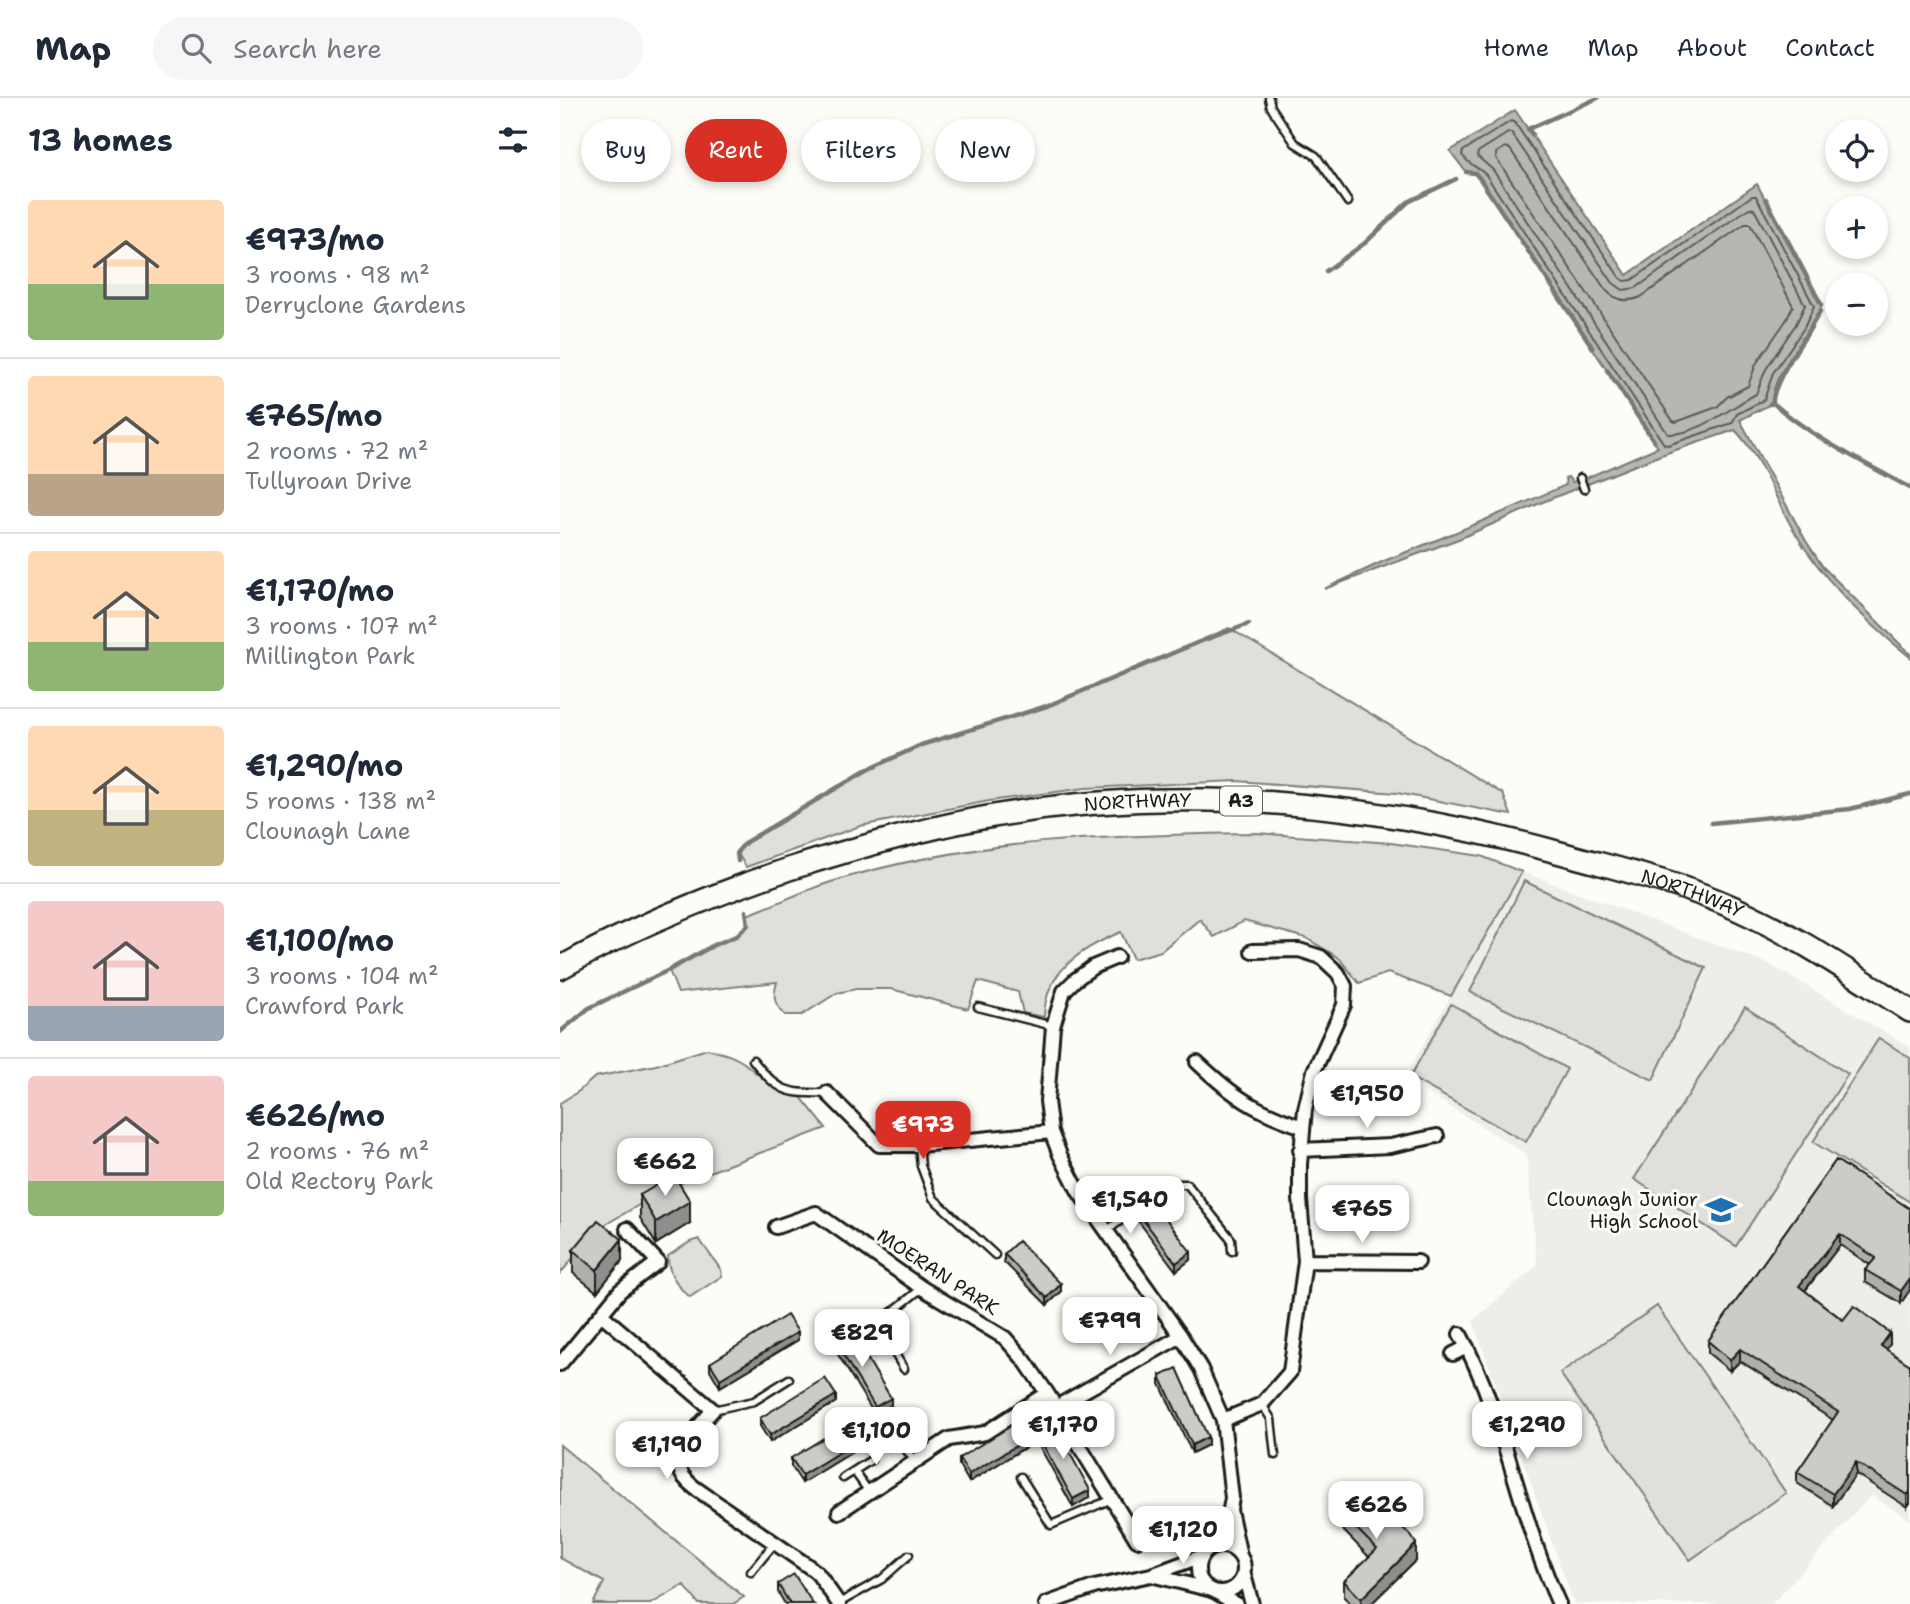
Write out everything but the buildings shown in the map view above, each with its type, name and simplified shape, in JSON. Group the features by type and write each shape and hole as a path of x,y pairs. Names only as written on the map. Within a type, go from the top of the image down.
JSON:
{"highway":[{"name":"NORTHWAY","path":"560,968 651,921 745,884 837,854 935,828 1024,811 1091,804 1252,801 1356,811 1462,828 1671,884 1718,901 1806,944 1910,1011"}],"street":[{"path":"1223,1420 1262,1404 1290,1372 1305,1261 1300,1199 1303,1127 1314,1070 1344,1005 1345,986 1338,972 1321,957 1299,950 1252,951"},
{"path":"1117,957 1093,967 1064,991 1053,1026 1047,1101 1051,1132 1079,1192 1181,1336 1201,1369 1223,1420 1232,1498 1230,1510 1197,1569 1199,1577 1212,1591 1230,1591 1241,1582 1244,1575"},
{"path":"1197,1062 1230,1093 1269,1116 1303,1127"},
{"path":"827,1093 879,1145 919,1145 1051,1132"},
{"path":"1300,1150 1390,1146 1437,1136"},
{"name":"MOERAN PARK","path":"776,1227 816,1213 922,1288 1005,1338 1047,1393 1137,1540"},
{"path":"560,1364 620,1291 658,1262 627,1228"},
{"path":"1305,1261 1418,1262"},
{"path":"601,1314 713,1410 682,1452 679,1465 682,1475 695,1488 818,1574 839,1604"},
{"path":"1460,1334 1494,1408 1519,1492 1559,1604"},
{"path":"1056,1408 1181,1336"},
{"path":"1453,1354 1467,1347"},
{"path":"839,1512 949,1439 985,1433 1047,1393"},
{"path":"1230,1510 1252,1604"},
{"path":"1046,1604 1094,1587 1151,1575 1207,1551 1227,1547 1240,1556"},
{"path":"1151,1575 1212,1591 1236,1604"}],"lane":[{"path":"1269,98 1271,107 1295,143 1316,156 1348,202"},
{"path":"1580,478 1584,489"},
{"path":"978,1007 1053,1026"},
{"path":"754,1060 768,1078 793,1094 827,1093"},
{"path":"919,1145 921,1166 933,1198 995,1255"},
{"path":"1106,1231 1171,1184 1187,1184 1231,1239 1232,1251"},
{"path":"904,1369 877,1324 922,1288"},
{"path":"713,1410 754,1401 789,1379"},
{"path":"1262,1404 1271,1419 1275,1455"},
{"path":"886,1446 914,1428"},
{"path":"898,1438 915,1462"},
{"path":"843,1478 871,1460"},
{"path":"855,1471 869,1492"},
{"path":"1021,1477 1051,1525 1112,1499"},
{"path":"751,1572 774,1544"},
{"path":"839,1604 882,1579 909,1555"}],"shaded area":[{"path":"1229,628 1503,794 1511,815 1397,793 1237,781 1085,788 989,801 860,826 746,867 737,852 746,842 867,770 921,745 1048,706"},
{"path":"1256,833 1391,843 1481,856 1522,872 1451,996 1388,973 1359,983 1339,958 1306,938 1244,921 1214,937 1200,919 1161,951 1133,959 1121,932 1080,954 1068,963 1051,987 1044,1017 1023,1013 1018,992 978,981 968,1009 891,989 856,989 837,993 802,1015 785,1015 775,999 777,982 678,993 669,970 736,936 748,925 747,915 820,886 883,868 935,856 1041,842 1149,835"},
{"name":"Clounagh Junior High School","path":"1522,872 1769,964 1910,1047 1910,1520 1871,1495 1772,1604 1574,1604 1473,1321 1537,1265 1526,1154 1404,1078"},
{"path":"1524,881 1706,968 1653,1080 1470,992"},
{"path":"1451,1004 1567,1069 1526,1142 1410,1077"},
{"path":"1745,1007 1848,1074 1736,1246 1634,1179"},
{"path":"1879,1038 1910,1058 1910,1202 1813,1142"},
{"path":"707,1049 735,1058 779,1090 801,1097 826,1128 670,1187 596,1230 560,1274 560,1103 595,1077 656,1065"},
{"path":"699,1239 721,1270 722,1276 690,1297 674,1279 668,1256"},
{"path":"1657,1306 1786,1493 1690,1560 1560,1373"},
{"path":"560,1445 744,1597 733,1604 699,1604 684,1585 651,1604 593,1604 604,1582 560,1558"}],"water":[{"path":"1515,110 1627,275 1757,184 1822,306 1805,339 1780,374 1773,393 1773,403 1740,420 1823,567 1910,657 1862,615 1818,566 1794,531 1753,453 1735,430 1661,455 1461,538 1324,589 1566,485 1565,478 1568,477 1572,482 1584,479 1658,447 1480,179 1474,173 1466,172 1450,151"}],"waterway":[{"path":"1532,134 1528,129 1598,98"},
{"path":"1466,172 1475,173 1480,179 1593,348"},
{"path":"1326,271 1365,243 1408,202 1456,179"},
{"path":"1766,199 1821,304"},
{"path":"1773,403 1784,371 1820,311"},
{"path":"1607,370 1654,441"},
{"path":"1770,404 1773,403 1822,439 1910,488"},
{"path":"738,861 737,852 746,842 867,770 921,745 1047,706 1199,642 1249,624"},
{"path":"1711,823 1850,809 1910,794"},
{"path":"560,1032 589,1008 736,936 748,925 746,911"}],"place":[{"name":"Clounagh Junior High School","path":"1721,1210"}]}
